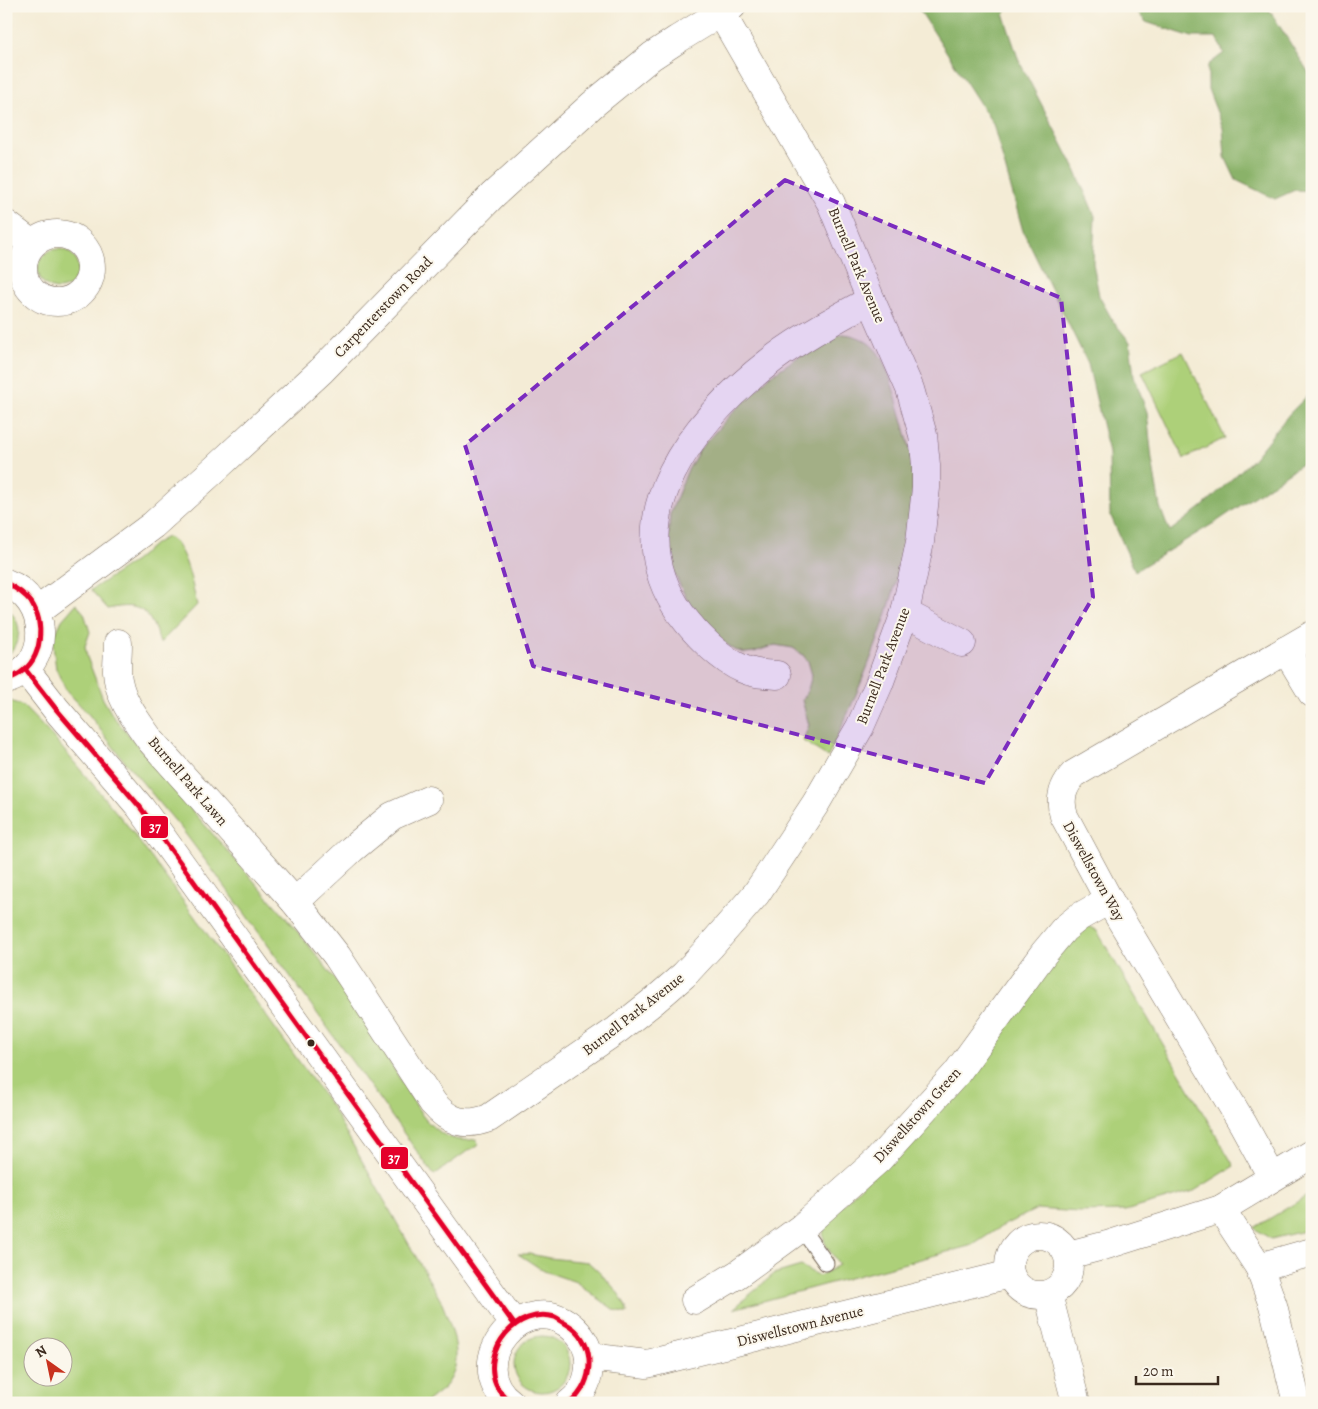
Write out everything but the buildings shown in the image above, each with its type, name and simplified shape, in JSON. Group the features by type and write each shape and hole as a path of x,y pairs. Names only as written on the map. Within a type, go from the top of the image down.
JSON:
{"street":[{"name":"Burnell Park Avenue","path":"456,1121 476,1123 489,1118 584,1053 655,1000 684,975 714,942 761,886 848,750 879,684 905,613 920,542 926,488 923,435 910,390 831,203 723,9"},
{"name":"Carpenterstown Road","path":"37,611 153,524 215,469 321,371 494,195 597,100 652,56 723,9"},
{"path":"6,224 32,244"},
{"path":"777,675 754,673 742,669 731,662 698,633 674,604 659,569 654,544 661,498 679,460 695,437 736,392 773,359 790,347 811,333 871,300"},
{"path":"6,583 17,588 28,598 37,611 40,628 39,647 35,655 16,675 56,709 140,807 514,1324"},
{"path":"905,613 962,643"},
{"name":"Diswellstown Way","path":"1272,1177 1109,900 1064,816 1061,798 1068,781 1074,774 1312,634"},
{"name":"Burnell Park Lawn","path":"118,644 117,672 124,699 134,718 151,741 295,902 337,956 433,1103 442,1113 456,1121"},
{"path":"1286,650 1312,693"},
{"path":"295,902 352,849 392,816 428,800"},
{"name":"Diswellstown Green","path":"695,1300 738,1274 801,1228 878,1160 956,1074 1044,953 1064,929 1079,917 1109,900"},
{"path":"1068,1255 1107,1245 1222,1209 1312,1154"},
{"path":"1222,1209 1259,1267 1273,1305 1297,1403"},
{"path":"1034,1235 1045,1235 1055,1239 1063,1246 1068,1255 1070,1264 1064,1283 1057,1290 1048,1294 1038,1296 1021,1290 1014,1283 1010,1274 1008,1264 1011,1254 1016,1244 1024,1238 1034,1235"},
{"path":"1259,1267 1312,1252"},
{"name":"Diswellstown Avenue","path":"589,1357 647,1364 1010,1274"},
{"path":"1048,1294 1076,1403"},
{"path":"506,1401 493,1374 492,1360 496,1346 504,1333 514,1324 527,1318 542,1316 556,1318 570,1325 580,1335 586,1345 589,1357 589,1372 585,1387 570,1403"}],"lane":[{"path":"801,1228 826,1263"}],"highlighted area":[{"path":"785,180 1061,298 1093,597 985,783 533,666 465,445"}],"green space":[{"path":"917,6 1008,6 1004,16 1019,61 1073,165 1095,216 1093,263 1099,296 1113,321 1130,342 1134,376 1147,412 1152,460 1160,507 1170,531 1202,507 1253,459 1290,413 1312,391 1312,457 1219,520 1135,571 1110,514 1109,453 1088,364 1023,231 993,124"},
{"path":"1132,6 1267,6 1312,78 1312,191 1295,190 1275,199 1236,180 1225,157 1223,128 1208,89 1208,65 1224,53 1216,37 1192,37 1146,22"},
{"path":"58,249 72,255 78,269 72,283 58,289 44,283 38,269 44,255"},
{"path":"843,334 864,340 872,346 883,361 908,440 913,466 914,491 908,534 888,610 860,684 828,757 803,741 809,725 802,700 807,693 812,675 808,661 793,648 775,645 745,653 735,650 718,638 689,604 667,558 670,514 687,472 700,449 733,412 770,376 826,338"},
{"path":"1183,352 1225,438 1184,459 1142,372"},
{"path":"167,537 179,547 183,556 197,605 160,643 152,623 143,611 129,607 108,609 91,590"},
{"path":"76,604 84,613 90,632 85,646 87,657 103,699 113,716 319,958 349,998 427,1121 446,1136 460,1140 476,1139 479,1145 434,1175 181,828 121,757 90,716 66,690 56,669 53,645 55,635 62,620"},
{"path":"6,608 16,619 19,632 15,645 6,657"},
{"path":"6,699 23,706 52,736 127,825 331,1106 441,1301 453,1334 456,1357 455,1368 451,1378 444,1388 425,1403 6,1403"},
{"path":"1088,926 1097,931 1234,1166 1194,1191 1125,1211 1079,1212 1037,1209 1002,1226 973,1245 733,1309 774,1274 801,1266 819,1276 839,1265 824,1240 823,1234 827,1221 971,1074 1026,1001 1055,958"},
{"path":"1312,1193 1312,1229 1271,1239 1254,1228"},
{"path":"518,1254 588,1262 618,1293 627,1314 613,1309 576,1282 544,1271"},
{"path":"542,1336 553,1338 562,1344 568,1353 570,1364 568,1375 562,1384 553,1390 542,1392 531,1390 522,1384 516,1375 514,1364 516,1353 522,1344 531,1338"}],"transit line":[{"name":"37","path":"6,583 20,591 31,602 40,630 37,649 28,667 6,680"},
{"name":"37","path":"25,669 56,709 140,807 514,1324"},
{"name":"37","path":"511,1403 496,1385 493,1372 494,1358 498,1345 516,1324 528,1318 541,1315 555,1317 572,1328 580,1335 587,1349 589,1359 587,1378 579,1394 570,1403"}]}
